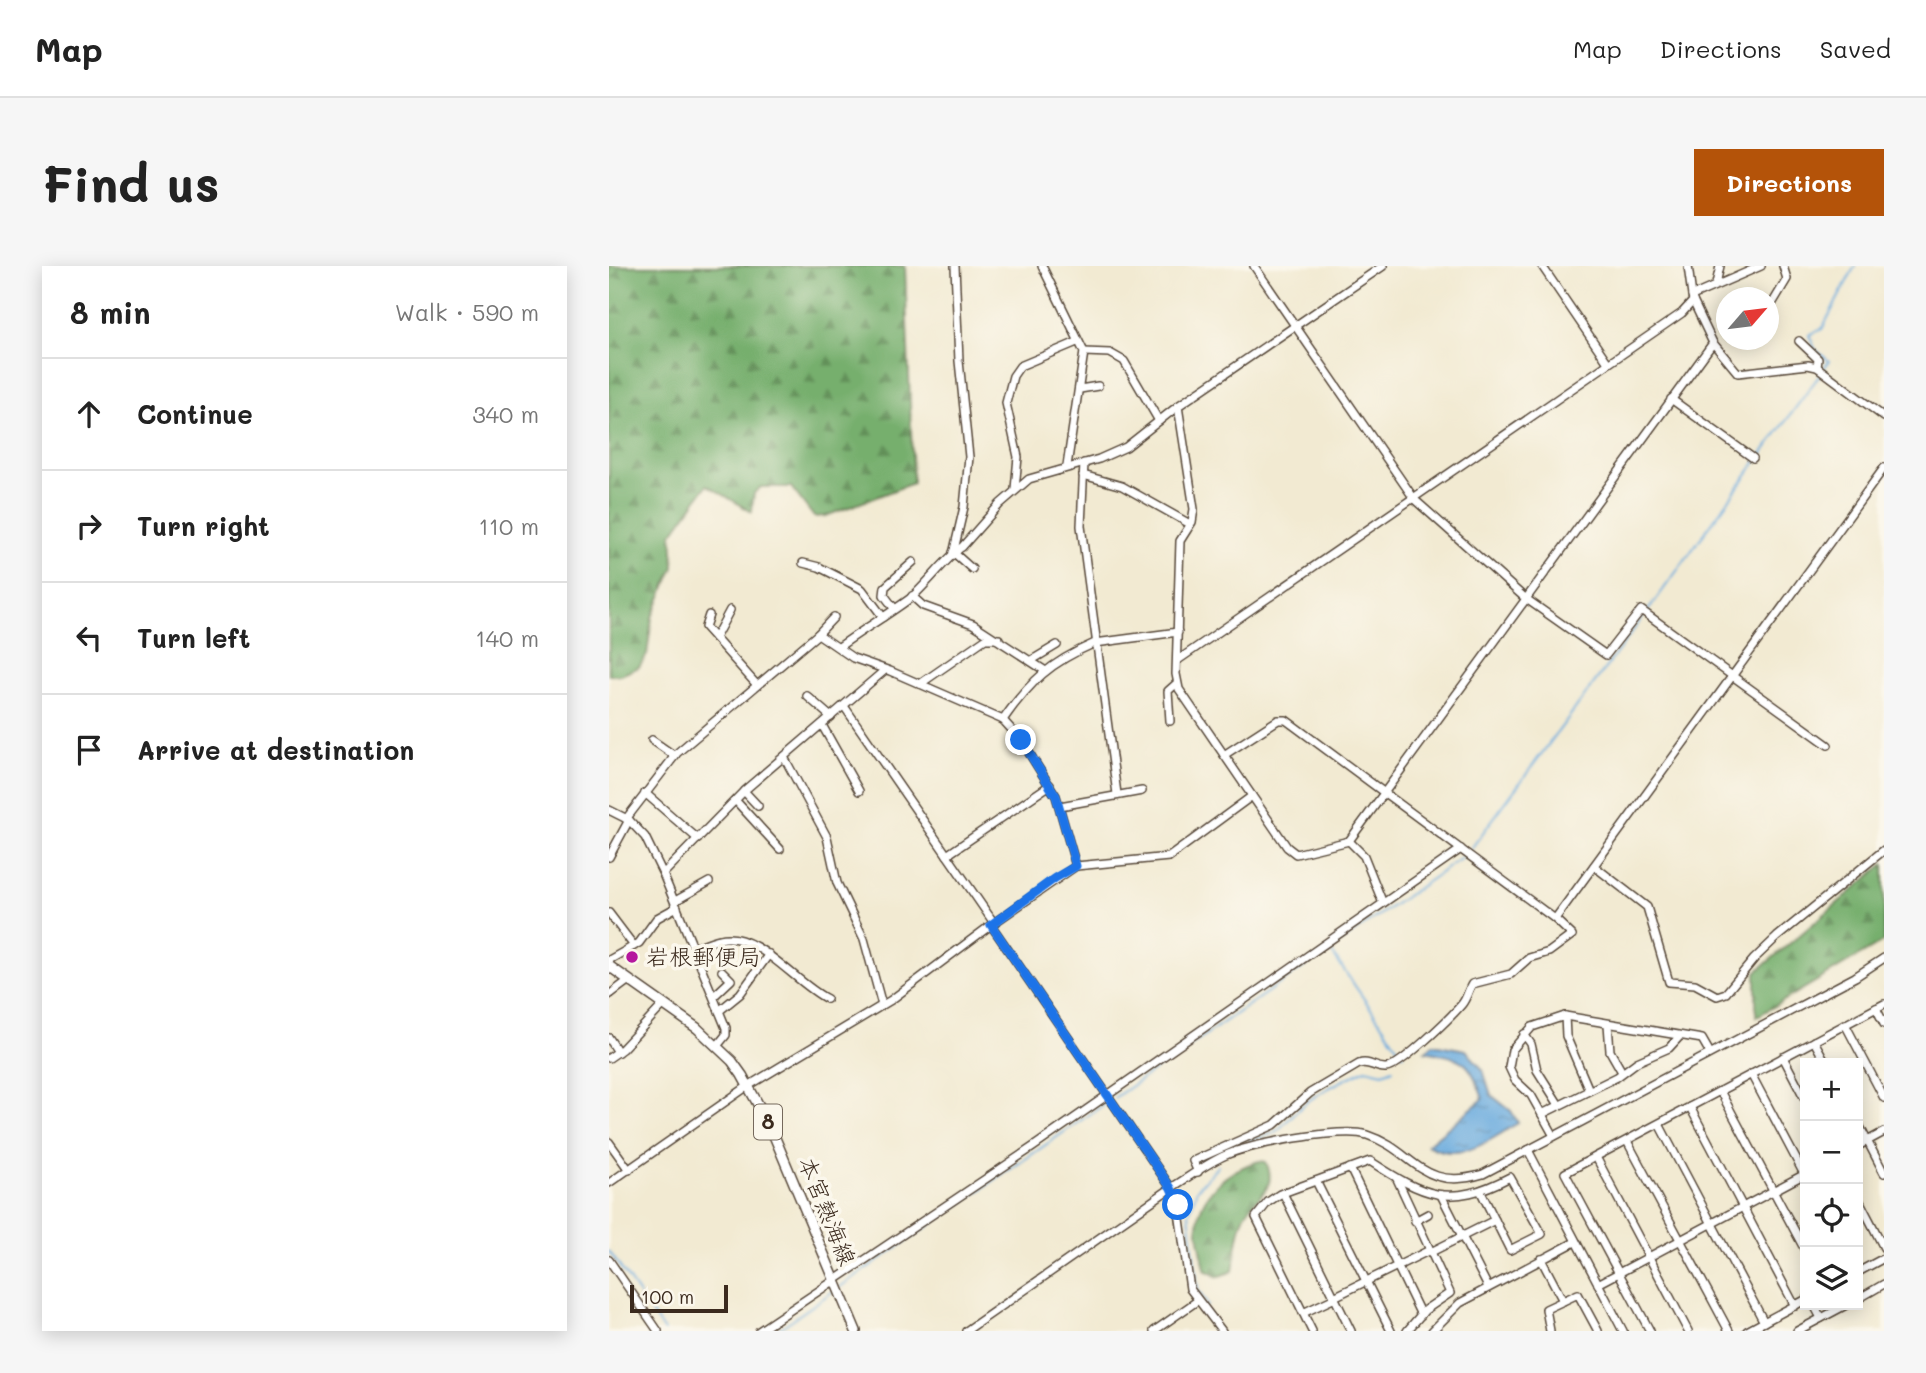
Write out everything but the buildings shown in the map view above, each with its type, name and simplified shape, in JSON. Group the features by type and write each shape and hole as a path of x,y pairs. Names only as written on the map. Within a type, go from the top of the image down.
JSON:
{"main road":[{"name":"本宮熱海線","path":"609,966 664,1004 717,1046 748,1086 771,1126 856,1331"}],"street":[{"path":"1042,266 1084,352 1067,466"},
{"path":"1254,266 1413,496 1525,598 1606,655 1641,610 1828,745"},
{"path":"953,551 962,547 1015,489 1035,476 1117,452 1178,406 1383,266"},
{"path":"1542,266 1608,363"},
{"path":"1688,266 1692,299 1713,343 1729,365 1740,374 1808,365 1818,367 1884,417"},
{"path":"1716,284 1720,266"},
{"path":"1178,660 1682,313 1692,299 1716,284 1761,266"},
{"path":"1779,292 1787,279 1783,266"},
{"path":"839,647 912,596 947,563 953,551 964,507 969,457 959,361 957,267"},
{"path":"1799,341 1818,359 1818,367"},
{"path":"1015,489 1018,457 1006,403 1013,376 1020,366 1077,342"},
{"path":"1178,406 1193,497 1190,524 1180,541 1177,683 1292,853 1349,841 1713,343"},
{"path":"1084,352 1110,353 1124,361 1159,421"},
{"path":"1080,388 1098,386"},
{"path":"1671,399 1753,458"},
{"path":"1084,463 1081,526 1117,794"},
{"path":"1555,919 1884,468"},
{"path":"1083,475 1118,484 1190,524"},
{"path":"953,551 972,569"},
{"path":"894,608 884,595 885,587 913,562"},
{"path":"803,563 819,567 862,589 883,617"},
{"path":"912,596 923,606 973,624 1044,670"},
{"path":"715,638 730,610"},
{"path":"709,615 705,627 756,684"},
{"path":"609,858 627,819 675,756 756,684 818,634 834,617"},
{"path":"1003,720 1044,670 1095,643 1178,632"},
{"path":"818,634 853,658 1003,720 1021,740 1061,806 1076,866"},
{"path":"920,684 985,639 999,639"},
{"path":"1032,660 1057,645"},
{"path":"663,874 744,791 885,670"},
{"path":"1170,721 1168,691 1177,683"},
{"path":"807,696 831,717"},
{"path":"844,706 1171,1188 1180,1217 1190,1289 1197,1301 1214,1317 1222,1331"},
{"path":"1198,1172 1193,1161 1273,1125 1310,1093 1359,1063 1387,1068 1400,1060 1439,1028 1463,1003 1472,984 1511,974 1529,958 1549,952 1570,939 1570,931 1555,919 1282,719 1224,755"},
{"path":"822,725 859,791"},
{"path":"652,740 675,756"},
{"path":"784,757 827,838 837,883 864,939 882,1005"},
{"path":"947,855 1050,785"},
{"path":"744,791 758,806"},
{"path":"1061,806 1142,791"},
{"path":"645,793 698,839"},
{"path":"609,1183 748,1086 882,1005 1076,866 1169,857 1252,796"},
{"path":"736,801 780,849"},
{"path":"609,810 627,819 645,837 663,874 727,1032 717,1046"},
{"path":"1349,841 1364,856 1382,901"},
{"path":"1594,866 1647,907 1669,982 1695,984 1717,996 1726,993 1754,959 1777,937 1884,850"},
{"path":"759,1331 1316,952 1382,901 1465,852"},
{"path":"609,960 634,946 645,937 657,918 709,882"},
{"path":"609,913 634,946"},
{"path":"694,948 722,938 750,944 769,954 800,982 827,999"},
{"path":"719,1011 745,987 769,954"},
{"path":"966,1331 1171,1188 1226,1155 1344,1132 1371,1136 1389,1145 1416,1168 1451,1178 1483,1174 1855,977 1884,958"},
{"path":"714,996 731,980 722,971"},
{"path":"609,995 629,979"},
{"path":"609,1058 664,1004"},
{"path":"1650,1331 1565,1173 1884,1004"},
{"path":"1876,1008 1884,1024"},
{"path":"1554,1136 1531,1095 1512,1076 1509,1067 1512,1050 1524,1034 1541,1022 1565,1016 1702,1039 1710,1053"},
{"path":"1565,1016 1566,1036 1589,1090"},
{"path":"1608,1024 1610,1051 1622,1072"},
{"path":"1845,1024 1884,1098"},
{"path":"1524,1034 1531,1044 1537,1070 1559,1105"},
{"path":"1542,1114 1637,1062 1671,1047 1679,1036"},
{"path":"609,1038 618,1052"},
{"path":"1814,1041 1823,1058"},
{"path":"1783,1057 1800,1089"},
{"path":"1751,1074 1800,1166"},
{"path":"1720,1091 1803,1247"},
{"path":"1690,1107 1795,1306"},
{"path":"1659,1124 1764,1322"},
{"path":"1863,1143 1884,1132"},
{"path":"1863,1133 1884,1173"},
{"path":"1627,1141 1729,1331"},
{"path":"609,1142 629,1170"},
{"path":"1528,1150 1623,1331"},
{"path":"1596,1157 1688,1331"},
{"path":"1312,1331 1257,1217 1268,1202 1283,1193 1370,1161 1397,1179 1441,1195 1481,1192 1510,1177 1542,1234 1510,1250 1481,1192"},
{"path":"1350,1168 1421,1315"},
{"path":"1598,1284 1800,1178"},
{"path":"1397,1179 1450,1293 1421,1315 1406,1331"},
{"path":"1316,1181 1391,1331"},
{"path":"1283,1193 1351,1331"},
{"path":"1441,1195 1488,1287"},
{"path":"1863,1208 1884,1248"},
{"path":"1415,1221 1428,1214"},
{"path":"1303,1313 1495,1220"},
{"path":"1432,1331 1460,1303 1575,1242"},
{"path":"1863,1269 1884,1258"},
{"path":"1541,1259 1563,1301"},
{"path":"609,1260 658,1331"},
{"path":"1863,1295 1884,1284"},
{"path":"1550,1331 1546,1309 1578,1294 1598,1331"},
{"path":"1154,1331 1197,1301"},
{"path":"1747,1331 1800,1303"},
{"path":"1817,1310 1821,1318"},
{"path":"1797,1331 1836,1310"}],"green space":[{"path":"609,266 905,266 913,483 826,516 814,517 791,487 761,487 754,493 752,512 707,485 672,534 674,567 652,617 647,655 639,667 621,675 609,675"},
{"path":"1884,864 1884,941 1756,1017 1756,972"},
{"path":"1259,1161 1266,1162 1270,1180 1268,1186 1249,1208 1242,1221 1233,1271 1218,1277 1205,1270 1198,1231 1202,1206 1208,1195 1226,1177"}],"water":[{"path":"1433,1044 1466,1050 1483,1070 1491,1095 1511,1111 1518,1123 1485,1143 1463,1151 1440,1150 1427,1145 1483,1099 1474,1076 1464,1063 1449,1056 1425,1051"}],"waterway":[{"path":"1824,368 1829,361 1815,349 1809,335 1822,329 1855,266"},
{"path":"1647,612 1821,373"},
{"path":"1470,850 1644,616"},
{"path":"1114,1098 1466,855"},
{"path":"1330,950 1403,1055"},
{"path":"1249,1140 1274,1133 1314,1097 1366,1069 1383,1073 1393,1069"},
{"path":"840,1287 1109,1101"},
{"path":"1208,1306 1198,1290 1189,1214 1197,1189 1218,1166"},
{"path":"609,1251 664,1331"},
{"path":"776,1331 835,1290"},
{"path":"1210,1322 1214,1331"}],"place":[{"name":"岩根郵便局","path":"632,957"}],"route":[{"path":"1021,740 1061,806 1076,866 1055,878 991,925 1171,1188 1178,1205"}]}
